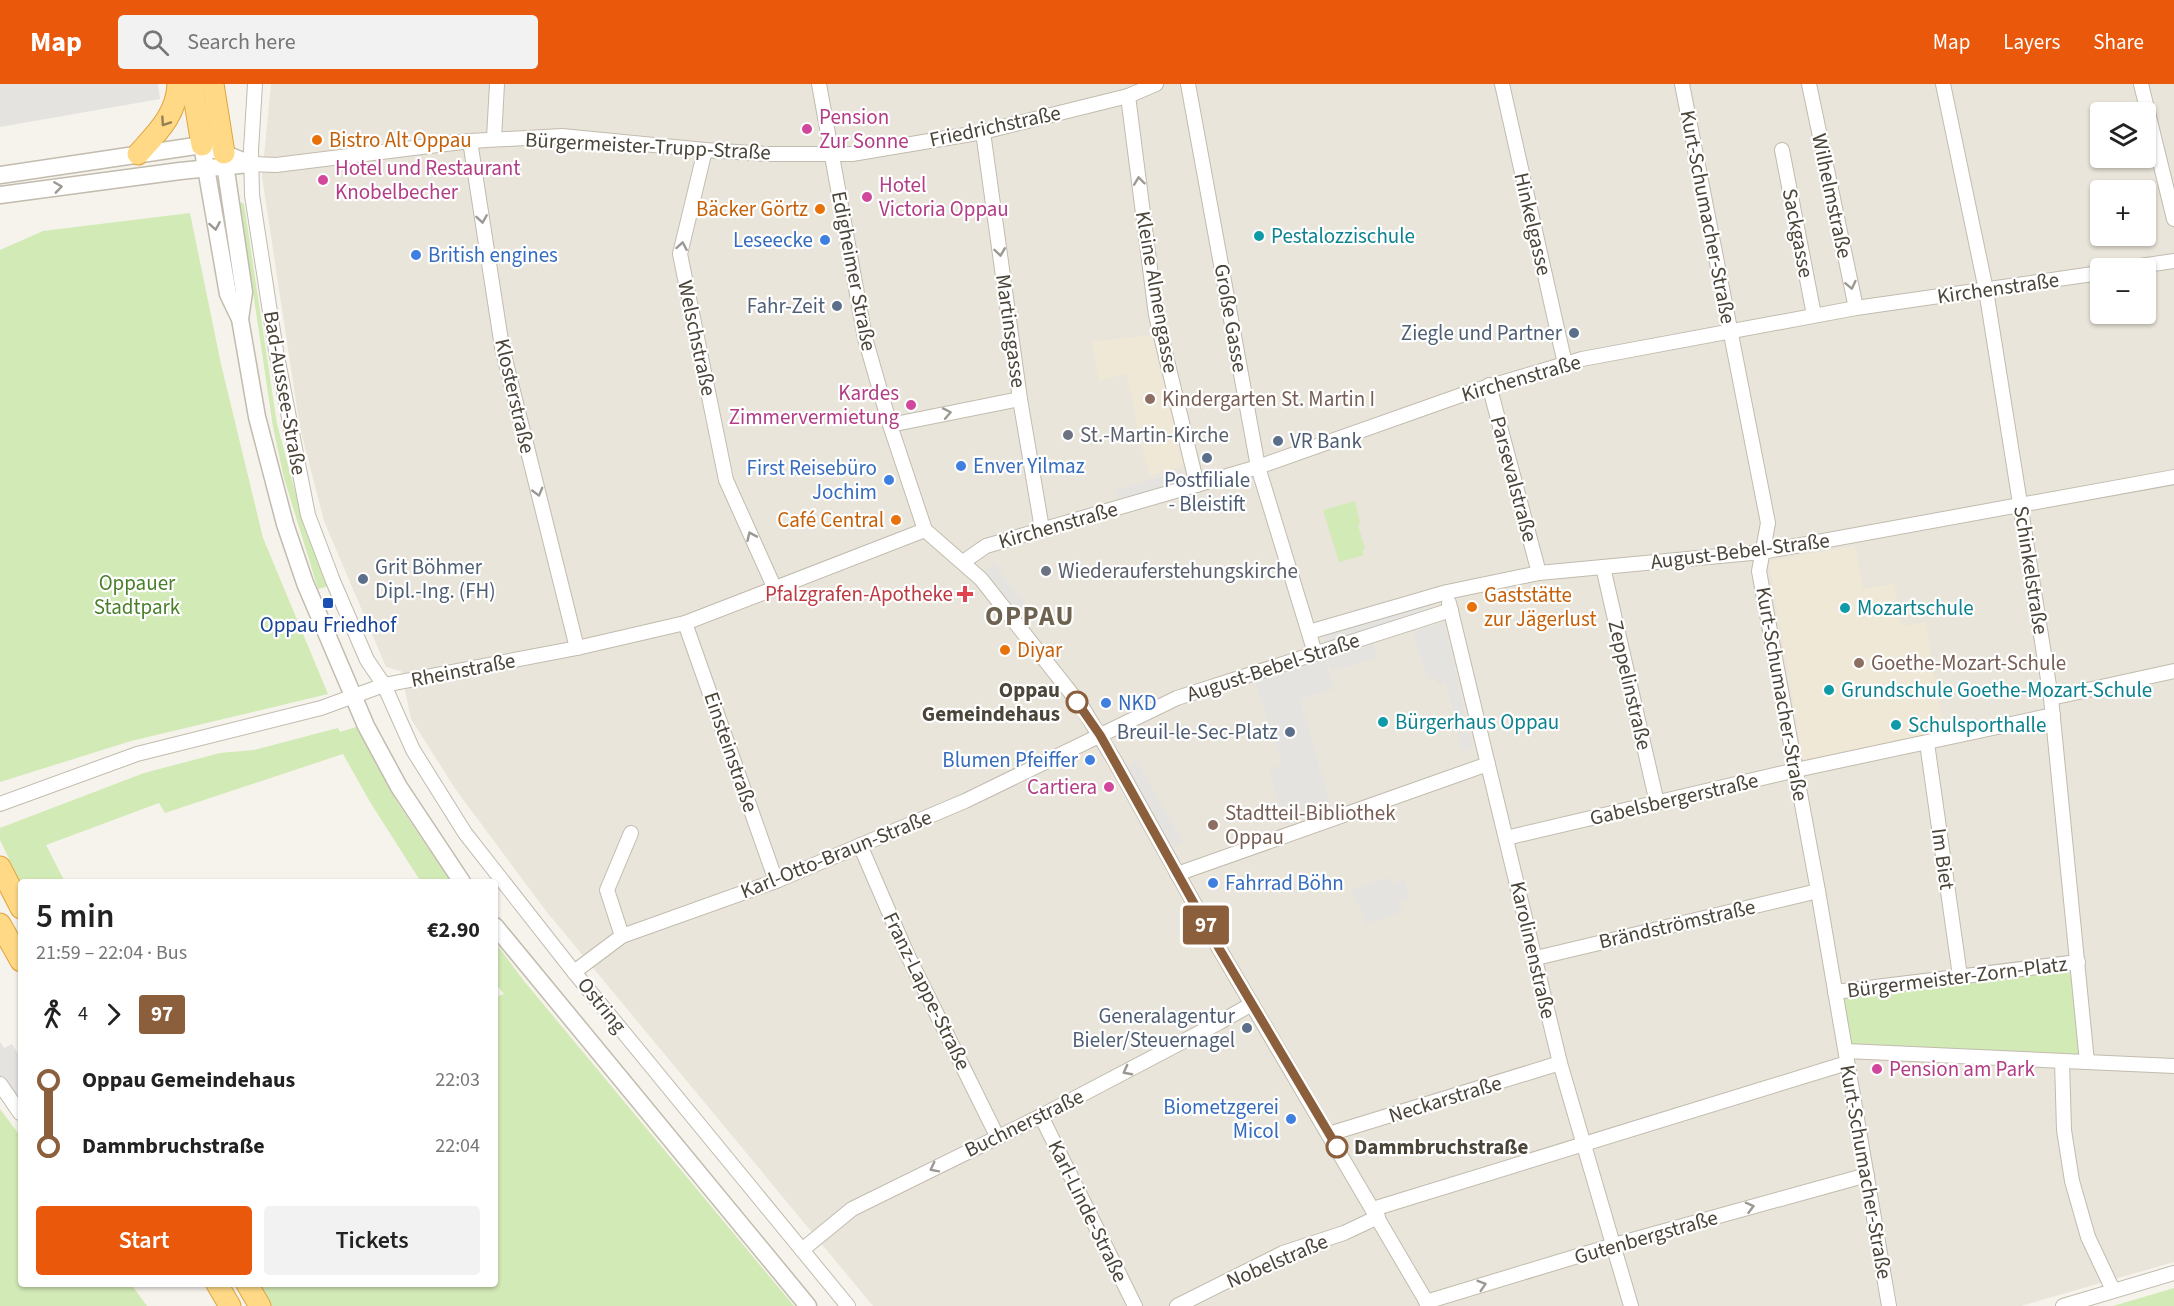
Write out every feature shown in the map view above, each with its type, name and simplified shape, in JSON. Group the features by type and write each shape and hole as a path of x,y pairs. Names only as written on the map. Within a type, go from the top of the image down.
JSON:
{"highway":[{"path":"138,154 169,118 177,95 178,84"},
{"path":"192,84 202,145"},
{"path":"213,84 225,160"},
{"path":"0,867 18,902"},
{"path":"0,924 18,956"},
{"path":"219,1287 230,1306"},
{"path":"249,1287 260,1306"}],"street":[{"name":"Bad-Aussee-Straße","path":"255,84 251,164 252,195 275,340 308,515 333,581 368,660 384,685"},
{"path":"494,138 496,84"},
{"name":"Edigheimer Straße","path":"819,84 865,338 890,425 925,530"},
{"name":"Friedrichstraße","path":"831,154 852,154 983,132 1128,96 1156,84"},
{"name":"Große Gasse","path":"1188,84 1258,467 1315,653"},
{"name":"Hinkelgasse","path":"1502,84 1565,364"},
{"name":"Kurt-Schumacher-Straße","path":"1682,84 1768,523 1759,571 1818,891 1889,1306"},
{"name":"Wilhelmstraße","path":"1809,84 1856,308"},
{"path":"2141,84 2174,219"},
{"name":"Schinkelstraße","path":"1947,85 1986,290 2051,698 2087,1062"},
{"name":"Kleine Almengasse","path":"1128,96 1156,315 1197,485"},
{"name":"Martinsgasse","path":"983,132 1020,399 1042,529"},
{"name":"Bürgermeister-Trupp-Straße","path":"0,175 202,145 225,160 276,165 494,138 562,136 705,150 768,154 831,154"},
{"name":"Klosterstraße","path":"470,141 502,346 577,648"},
{"path":"202,145 228,294 240,319 257,417 285,524 305,583 352,697 399,787 460,879"},
{"name":"Welschstraße","path":"705,150 680,254 726,480 775,589"},
{"name":"Sackgasse","path":"1782,150 1814,315"},
{"name":"Bürgermeister-Trupp-Straße","path":"0,195 205,168 225,160"},
{"path":"225,160 244,292 240,319"},
{"path":"2156,264 2174,261"},
{"name":"Kirchenstraße","path":"963,562 986,546 1258,467 1489,385 1565,364 1814,315 2090,274"},
{"name":"Parsevalstraße","path":"1489,385 1539,573"},
{"path":"890,425 1020,399"},
{"name":"August-Bebel-Straße","path":"1309,632 1447,592 1539,573 1762,552 2174,477"},
{"path":"925,530 981,579 1082,707 1427,1304"},
{"name":"Rheinstraße","path":"0,804 137,754 321,708 384,685 577,648 685,623 925,530"},
{"name":"Zeppelinstraße","path":"1603,567 1657,803"},
{"name":"Karolinenstraße","path":"1447,592 1560,1063 1631,1306"},
{"name":"August-Bebel-Straße","path":"1100,735 1177,698 1451,610"},
{"name":"Einsteinstraße","path":"685,623 776,881"},
{"path":"2051,698 2174,671"},
{"name":"Ostring","path":"384,685 413,750 465,833 574,972 848,1306"},
{"name":"Gabelsbergerstraße","path":"1506,838 1796,770 2053,715"},
{"name":"Karl-Otto-Braun-Straße","path":"574,972 622,936 776,881 965,801 1100,735"},
{"name":"Im Biet","path":"1927,742 1960,976"},
{"path":"1177,874 1488,764"},
{"path":"622,936 607,890 631,833"},
{"name":"Franz-Lappe-Straße","path":"860,845 907,954 997,1136"},
{"name":"Brändströmstraße","path":"1536,958 1818,891"},
{"path":"498,930 808,1306"},
{"name":"Bürgermeister-Zorn-Platz","path":"1835,992 2078,962"},
{"name":"Buchnerstraße","path":"802,1250 852,1209 1041,1116 1252,1004"},
{"path":"1376,1213 1846,1057 2062,1060 2174,1066"},
{"path":"2062,1060 2064,1130 2072,1181 2088,1237 2113,1290"},
{"name":"Neckarstraße","path":"1329,1134 1560,1063"},
{"path":"0,1084 18,1110"},
{"name":"Karl-Linde-Straße","path":"1041,1116 1135,1306"},
{"name":"Gutenbergstraße","path":"1427,1304 1614,1245 1867,1175"},
{"name":"Nobelstraße","path":"1177,1306 1283,1253 1344,1233 1376,1213"},
{"path":"2063,1306 2174,1273"}],"shaded area":[{"path":"0,84 158,84 160,99 0,127"},
{"path":"271,84 2174,84 2174,1262 2021,1306 873,1306 546,911 456,790 411,719 401,671 386,667 324,521 300,428 262,177"},
{"name":"Kindergarten St. Martin I","path":"1152,335 1184,466 1150,475 1139,435 1127,373 1099,381 1092,342"},
{"path":"1182,471 1185,482 1119,501 1115,490"},
{"name":"Goethe-Mozart-Schule","path":"1855,546 1863,589 1894,584 1901,626 1925,622 1944,731 1803,761 1769,561"},
{"path":"994,563 1030,610 1021,617 985,570"},
{"path":"1428,599 1432,610 1369,630 1378,658 1331,671 1322,633"},
{"path":"1444,622 1473,748 1462,751 1446,682 1438,684 1435,678 1428,680 1412,631"},
{"name":"Breuil-le-Sec-Platz","path":"1325,658 1334,689 1300,699 1331,806 1285,825 1269,770 1282,764 1255,681"},
{"path":"1136,760 1183,842 1173,848 1126,766"},
{"path":"1390,877 1393,884 1404,880 1410,898 1399,902 1402,912 1367,924 1351,890"},
{"path":"0,1042 4,1048 12,1044 18,1053 18,1103 14,1105 0,1084"}],"green space":[{"path":"241,202 244,204 277,424 303,521 329,586 318,589 284,478 273,427"},
{"name":"Oppauer Stadtpark","path":"190,213 221,364 263,538 328,694 131,741 0,782 0,250 43,231"},
{"path":"1355,501 1360,523 1358,525 1365,549 1362,550 1364,555 1339,562 1323,510"},
{"path":"356,727 399,805 449,879 419,879 370,802 343,754 165,813 159,803 46,845 63,879 19,879 0,840 0,828 144,773 220,753 254,750 338,728 340,732"},
{"path":"498,946 524,981 794,1306 271,1306 261,1287 498,1287 498,996 504,994 498,987"},
{"path":"2073,967 2081,1057 1851,1045 1841,996"},
{"path":"0,1109 18,1133 18,1287 133,1287 147,1306 0,1306"},
{"path":"2174,1288 2174,1306 2113,1306"}],"bus line":[{"name":"97","path":"1077,702 1100,735 1220,950 1337,1147"}],"place":[{"name":"Pension Zur Sonne","path":"807,129"},
{"name":"Bistro Alt Oppau","path":"317,140"},
{"name":"Hotel und Restaurant Knobelbecher","path":"323,180"},
{"name":"Hotel Victoria Oppau","path":"867,197"},
{"name":"Bäcker Görtz","path":"820,209"},
{"name":"Pestalozzischule","path":"1259,236"},
{"name":"Leseecke","path":"825,240"},
{"name":"British engines","path":"416,255"},
{"name":"Fahr-Zeit","path":"837,306"},
{"name":"Ziegle und Partner","path":"1574,333"},
{"name":"Kindergarten St. Martin I","path":"1150,399"},
{"name":"Kardes Zimmervermietung","path":"911,405"},
{"name":"St.-Martin-Kirche","path":"1068,435"},
{"name":"VR Bank","path":"1278,441"},
{"name":"Postfiliale - Bleistift","path":"1207,458"},
{"name":"Enver Yilmaz","path":"961,466"},
{"name":"First Reisebüro Jochim","path":"889,480"},
{"name":"Café Central","path":"896,520"},
{"name":"Wiederauferstehungskirche","path":"1046,571"},
{"name":"Grit Böhmer Dipl.-Ing. (FH)","path":"363,579"},
{"name":"Pfalzgrafen-Apotheke","path":"965,594"},
{"name":"Oppau Friedhof","path":"328,603"},
{"name":"Gaststätte zur Jägerlust","path":"1472,607"},
{"name":"Mozartschule","path":"1845,608"},
{"name":"Diyar","path":"1005,650"},
{"name":"Goethe-Mozart-Schule","path":"1859,663"},
{"name":"Grundschule Goethe-Mozart-Schule","path":"1829,690"},
{"name":"Oppau Gemeindehaus","path":"1077,702"},
{"name":"NKD","path":"1106,703"},
{"name":"Bürgerhaus Oppau","path":"1383,722"},
{"name":"Schulsporthalle","path":"1896,725"},
{"name":"Breuil-le-Sec-Platz","path":"1290,732"},
{"name":"Blumen Pfeiffer","path":"1090,760"},
{"name":"Cartiera","path":"1109,787"},
{"name":"Stadtteil-Bibliothek Oppau","path":"1213,825"},
{"name":"Fahrrad Böhn","path":"1213,883"},
{"name":"Generalagentur Bieler/Steuernagel","path":"1247,1028"},
{"name":"Pension am Park","path":"1877,1069"},
{"name":"Biometzgerei Micol","path":"1291,1119"},
{"name":"Dammbruchstraße","path":"1337,1147"}],"district":[{"name":"OPPAU","path":"1030,616"}]}
